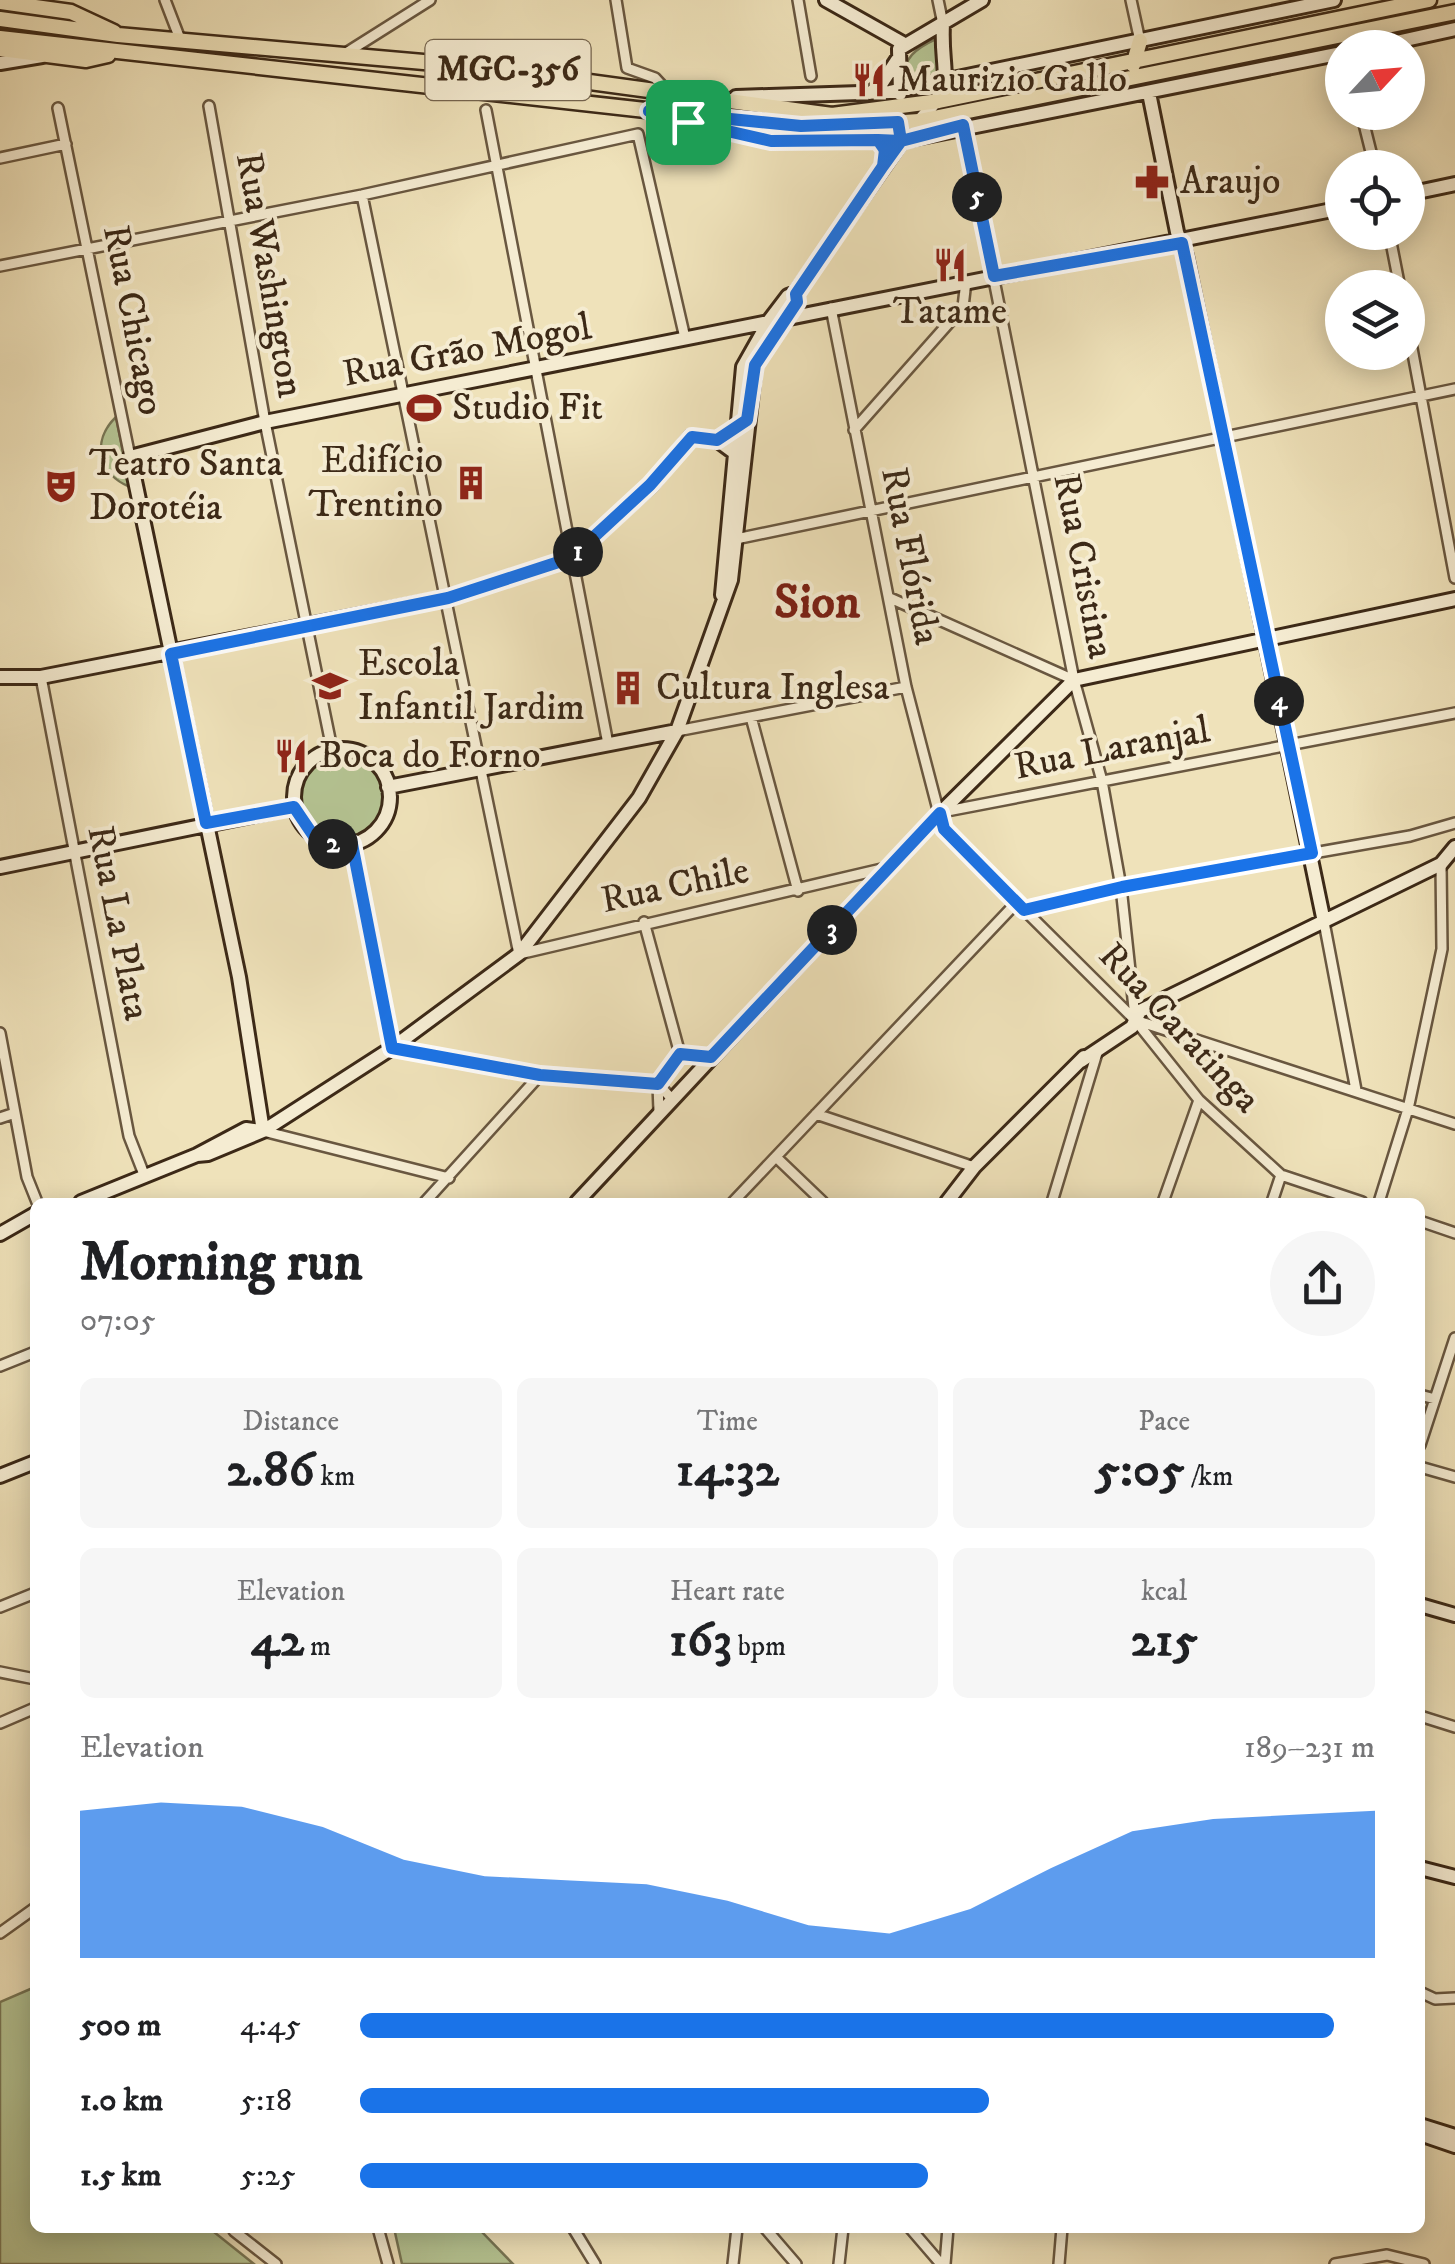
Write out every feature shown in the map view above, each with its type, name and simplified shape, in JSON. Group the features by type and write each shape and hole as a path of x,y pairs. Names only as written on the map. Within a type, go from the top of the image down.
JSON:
{"main road":[{"name":"MGC-356","path":"0,38 801,126 898,115 939,101 1428,0"},
{"path":"0,2 88,16 118,35"},
{"path":"52,54 70,47 73,28 64,10"},
{"name":"MGC-356","path":"0,19 118,35 346,53 817,114 898,115 919,121 1073,91 1150,84 1455,12"},
{"path":"1073,91 1123,72 1135,62 1140,41"},
{"path":"1150,84 1166,62 1190,57 1210,46"},
{"path":"0,49 86,60 126,52"}],"street":[{"path":"166,0 180,40"},
{"path":"346,53 430,0"},
{"path":"616,0 627,68 655,78 669,93"},
{"path":"798,0 812,76"},
{"path":"826,0 901,50"},
{"path":"938,0 942,24"},
{"path":"870,94 888,76 901,50 935,36 942,24 982,0"},
{"path":"1131,0 1140,41"},
{"name":"MGC-356","path":"699,96 870,94 1332,0"},
{"path":"1425,36 1455,29"},
{"path":"263,1132 392,1048 519,954 639,798 677,731 731,580 755,365 883,166 939,101 946,78 935,36"},
{"path":"901,50 901,141"},
{"path":"0,63 52,54"},
{"name":"MGC-356","path":"649,111 771,141 901,141 1150,84 1325,56"},
{"path":"1150,84 1312,853 1356,1090"},
{"name":"Rua Washington","path":"209,106 265,422 332,750"},
{"name":"Rua Chicago","path":"58,108 239,977 263,1132"},
{"path":"486,110 608,744"},
{"name":"Rua Cristina","path":"963,125 1074,680 1102,781 1122,887 1134,1020"},
{"path":"0,266 362,195 638,134 686,338"},
{"path":"878,140 885,150 883,166"},
{"path":"0,158 66,144"},
{"path":"1425,190 1455,184"},
{"path":"362,195 519,954"},
{"name":"Rua Grão Mogol","path":"130,457 265,422 1325,212"},
{"path":"854,430 963,307 966,281"},
{"path":"723,597 732,451 742,367 788,296 824,309"},
{"name":"Rua Flórida","path":"824,309 872,509 906,687 940,813"},
{"path":"1416,370 1455,578"},
{"path":"736,539 1455,390"},
{"path":"717,440 747,420"},
{"path":"0,678 41,677 171,654 448,598 571,558 650,485 692,437 717,440 732,451"},
{"path":"890,598 1074,680"},
{"path":"581,1198 940,813 955,806 1074,680 1264,636 1455,599"},
{"name":"Rua La Plata","path":"41,677 129,1136 146,1177"},
{"path":"388,786 906,687"},
{"name":"Rua Laranjal","path":"955,806 1455,713"},
{"path":"752,717 798,891"},
{"path":"332,750 362,753 384,772 388,786 383,822 376,832 352,844 315,838 294,807 300,770 332,750"},
{"path":"0,867 294,807"},
{"name":"Rua Caratinga","path":"940,813 944,829 1134,1020 1198,1100 1280,1175 1350,1198"},
{"path":"1024,910 1455,822"},
{"path":"352,844 392,1048"},
{"path":"1081,1061 1132,1027 1140,1011 1441,864 1455,847"},
{"path":"1380,1198 1408,1109 1442,949 1441,864"},
{"name":"Rua Chile","path":"519,954 894,866"},
{"path":"843,879 854,884 862,899"},
{"path":"736,1198 1017,902"},
{"path":"644,922 680,1054"},
{"path":"950,1198 974,1167 1088,1050 1127,1020 1455,1124"},
{"path":"0,1033 27,1177 35,1198"},
{"path":"392,1048 540,1075 658,1084 672,1098"},
{"path":"1053,1198 1097,1053"},
{"path":"680,1054 711,1057"},
{"path":"659,1111 658,1084 680,1054"},
{"path":"1081,1061 1091,1079"},
{"path":"429,1198 540,1075"},
{"path":"1164,1198 1198,1100"},
{"path":"0,1118 15,1113"},
{"path":"816,1114 974,1167"},
{"path":"91,1198 197,1155 246,1129 449,1178"},
{"path":"776,1156 820,1198"},
{"path":"1273,1198 1280,1175"},
{"path":"0,1234 30,1217"},
{"path":"1425,1224 1455,1233"},
{"path":"16,1227 30,1226"},
{"path":"1425,1430 1455,1341"},
{"path":"0,1366 30,1354"},
{"path":"1425,1396 1435,1399"},
{"path":"0,1476 30,1464"},
{"path":"1425,1469 1455,1478"},
{"path":"0,1485 30,1473"},
{"path":"3,1603 30,1595"},
{"path":"1425,1606 1455,1615"},
{"path":"0,1672 30,1678"},
{"path":"0,1723 30,1710"},
{"path":"1425,1717 1455,1726"},
{"path":"1425,1869 1455,1877"},
{"path":"0,1933 30,1912"},
{"path":"1425,1994 1435,1999 1455,1998"},
{"path":"1425,2127 1455,2136"},
{"path":"1425,2136 1455,2146"},
{"path":"237,2233 276,2264"},
{"path":"379,2233 388,2264"},
{"path":"576,2233 595,2264"},
{"path":"733,2264 736,2233"},
{"path":"768,2233 796,2264"},
{"path":"839,2264 842,2233"},
{"path":"915,2233 943,2264"},
{"path":"943,2264 947,2233"},
{"path":"1060,2264 1062,2233"},
{"path":"1336,2264 1348,2258 1387,2256 1424,2264"}],"green space":[{"path":"936,39 941,74 902,82 912,55"},
{"path":"116,417 130,487 111,474 102,456 103,436"},
{"path":"342,754 366,761 378,773 385,797 378,821 366,833 342,840 318,833 306,821 299,797 306,773 318,761"},
{"path":"30,1989 30,2233 215,2233 254,2264 0,2264 0,2002"},
{"path":"395,2233 483,2233 513,2264 402,2264"}],"place":[{"name":"Maurizio Gallo","path":"869,80"},
{"name":"Araujo","path":"1152,182"},
{"name":"Tatame","path":"950,265"},
{"name":"Studio Fit","path":"424,408"},
{"name":"Edifício Trentino","path":"471,483"},
{"name":"Teatro Santa Dorotéia","path":"61,486"},
{"name":"Escola Infantil Jardim","path":"330,686"},
{"name":"Cultura Inglesa","path":"628,688"},
{"name":"Boca do Forno","path":"291,756"}],"district":[{"name":"Sion","path":"817,603"}],"route":[{"path":"688,122 649,111 801,126 898,122 901,141 883,166 885,150 884,146 878,140 901,141 963,125 994,276 1182,243 1227,439 1264,636 1312,853 1122,887 1024,910 944,829 940,813 711,1057 680,1054 658,1084 540,1075 392,1048 352,844 338,845 315,838 298,819 294,807 206,823 171,654 448,598 571,558 650,485 692,437 717,440 747,420 755,365 797,302 796,294 883,166 885,150 878,140 814,144 771,141 688,122"}]}
